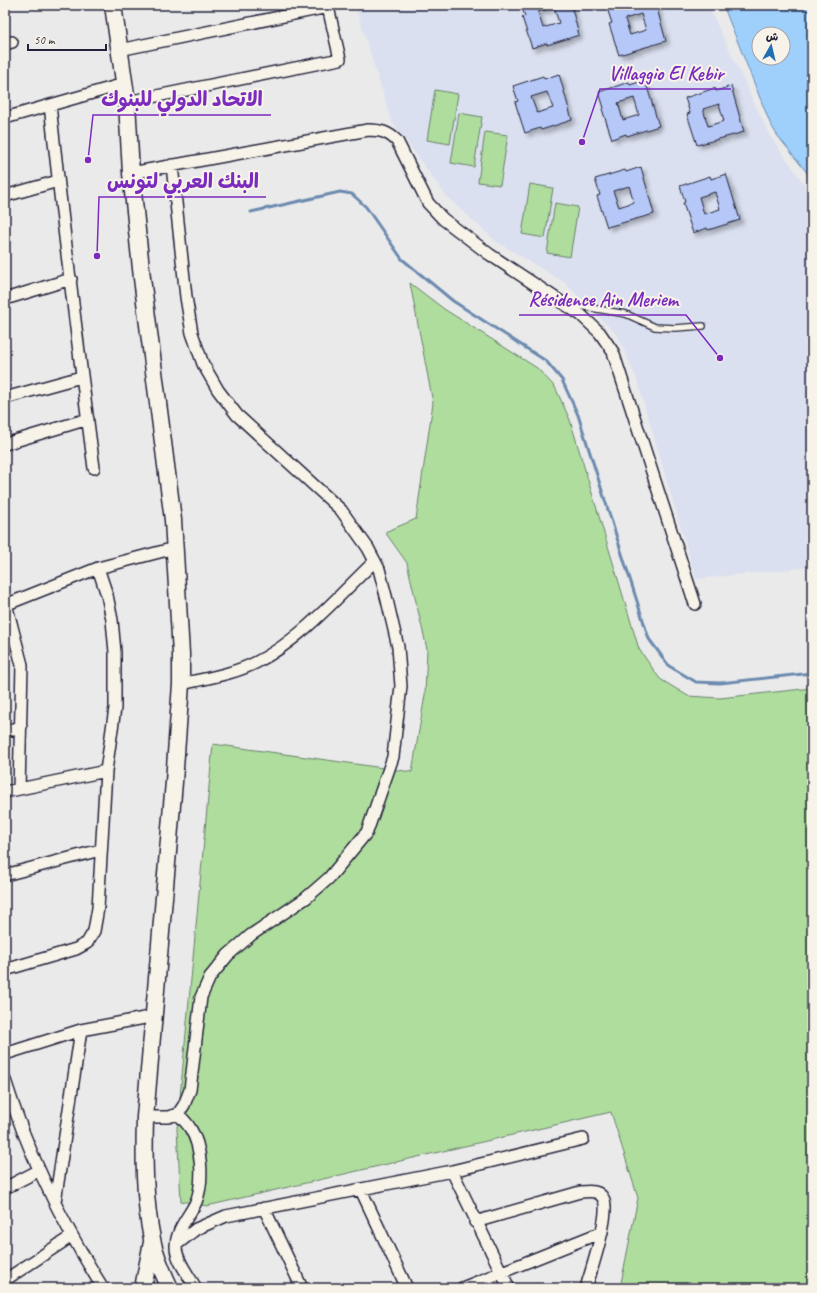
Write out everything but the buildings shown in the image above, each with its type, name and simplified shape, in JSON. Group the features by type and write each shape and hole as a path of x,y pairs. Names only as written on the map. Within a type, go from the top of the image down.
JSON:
{"main road":[{"path":"113,5 126,102 131,173 142,278 173,520 181,654 181,684 155,1016 145,1117 145,1179 152,1241 170,1288"},
{"path":"143,1288 152,1241"}],"street":[{"path":"119,50 328,7 340,60 126,102"},
{"path":"5,118 124,84"},
{"path":"50,105 81,377 94,468"},
{"path":"131,173 368,130 385,132 397,141 428,202 443,219 489,254 581,315 600,333 613,352 695,604"},
{"path":"145,1117 168,1117 178,1114 190,1090 201,998 210,977 228,955 251,935 306,898 329,878 367,832 393,757 401,686 398,647 379,569 368,548 341,510 237,415 218,390 204,364 192,333 186,297 172,165"},
{"path":"5,196 58,181"},
{"path":"5,299 71,279"},
{"path":"5,398 81,377"},
{"path":"5,444 88,419"},
{"path":"19,789 22,665 6,603 98,568 175,548"},
{"path":"181,684 227,674 257,663 284,647 375,561"},
{"path":"5,970 76,948 87,943 94,931 98,908 100,850 106,771 115,708 115,652 107,595 98,568"},
{"path":"5,730 21,727"},
{"path":"5,792 106,771"},
{"path":"5,875 100,850"},
{"path":"5,1054 81,1030 155,1016"},
{"path":"55,1202 81,1030"},
{"path":"5,1080 38,1171 72,1236 103,1288"},
{"path":"178,1114 190,1128 199,1149 200,1172 199,1190 196,1203 180,1229 176,1245 177,1252 196,1288"},
{"path":"176,1245 196,1229 226,1216 452,1171 583,1139"},
{"path":"5,1188 38,1171"},
{"path":"452,1171 475,1222 509,1288"},
{"path":"361,1190 407,1288"},
{"path":"475,1222 580,1192 591,1190 598,1193 604,1200 605,1211 602,1232 586,1288"},
{"path":"264,1208 302,1288"},
{"path":"462,1288 602,1232"},
{"path":"5,1280 72,1236"}],"lane":[{"path":"564,304 626,314 655,327 676,328 703,326"}],"shaded area":[{"path":"355,5 708,5 770,136 812,195 812,567 696,579 637,380 618,336 564,282 497,242 447,197 392,122"}],"green space":[{"path":"435,90 458,94 450,144 427,140"},
{"path":"459,113 482,117 474,167 451,163"},
{"path":"485,132 508,135 500,185 478,182"},
{"path":"530,184 553,188 545,238 522,234"},
{"path":"555,203 578,207 570,257 547,253"},
{"path":"410,283 444,309 537,368 555,387 570,420 639,649 660,679 688,696 720,698 812,688 812,1288 620,1288 638,1198 611,1112 207,1206 181,1201 177,1129 213,744 412,772 425,695 427,649 407,563 385,532 416,519 433,403"}],"water":[{"path":"723,5 812,5 812,179 777,135 770,123"}],"waterway":[{"path":"251,212 340,192 352,194 366,207 402,259 453,301 546,361 562,380 578,415 649,639 669,666 696,682 720,683 812,673"}],"place":[{"name":"Villaggio El Kebir","path":"582,142"},
{"name":"الاتحاد الدولي للبنوك","path":"88,160"},
{"name":"البنك العربي لتونس","path":"97,256"},
{"name":"Résidence Ain Meriem","path":"720,358"}]}
